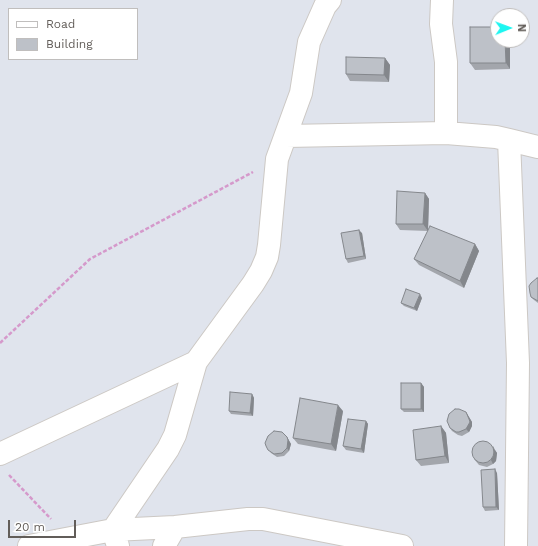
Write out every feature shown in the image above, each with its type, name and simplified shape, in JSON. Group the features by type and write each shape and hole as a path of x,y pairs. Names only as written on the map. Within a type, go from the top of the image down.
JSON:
{"street":[{"path":"115,538 175,435 196,362 253,284 267,257 277,159 301,92 309,42 325,6 330,0"},
{"path":"442,0 441,24 446,62 446,133"},
{"path":"286,136 446,133 496,137 538,147"},
{"path":"509,140 518,363 516,546"},
{"path":"3,463 196,362"},
{"path":"29,546 70,538 115,538 175,527 263,519 402,546"},
{"path":"164,546 175,527"}],"path":[{"path":"0,343 90,259 277,159"},
{"path":"3,463 70,538"}],"building":[{"path":"470,27 490,27 490,48 505,48 506,63 470,63"},
{"path":"346,57 385,58 384,75 346,74"},
{"path":"397,191 425,193 423,224 396,224"},
{"path":"430,226 475,244 460,281 414,259"},
{"path":"359,230 364,256 346,259 341,233"},
{"path":"537,278 538,301 531,297 529,286"},
{"path":"406,289 420,294 414,308 401,303"},
{"path":"401,383 421,383 421,409 401,409"},
{"path":"230,392 252,394 250,413 229,411"},
{"path":"300,398 338,405 331,444 293,438"},
{"path":"455,409 466,412 470,422 466,429 459,432 456,432 450,428 447,421 449,414"},
{"path":"348,419 366,421 361,449 343,446"},
{"path":"441,426 445,456 416,460 413,430"},
{"path":"274,431 282,432 287,437 287,448 282,453 274,454 268,450 266,446 265,443 268,436"},
{"path":"483,441 491,444 494,452 491,460 483,463 475,460 472,452 475,444"},
{"path":"495,469 496,507 483,507 481,470"}]}
